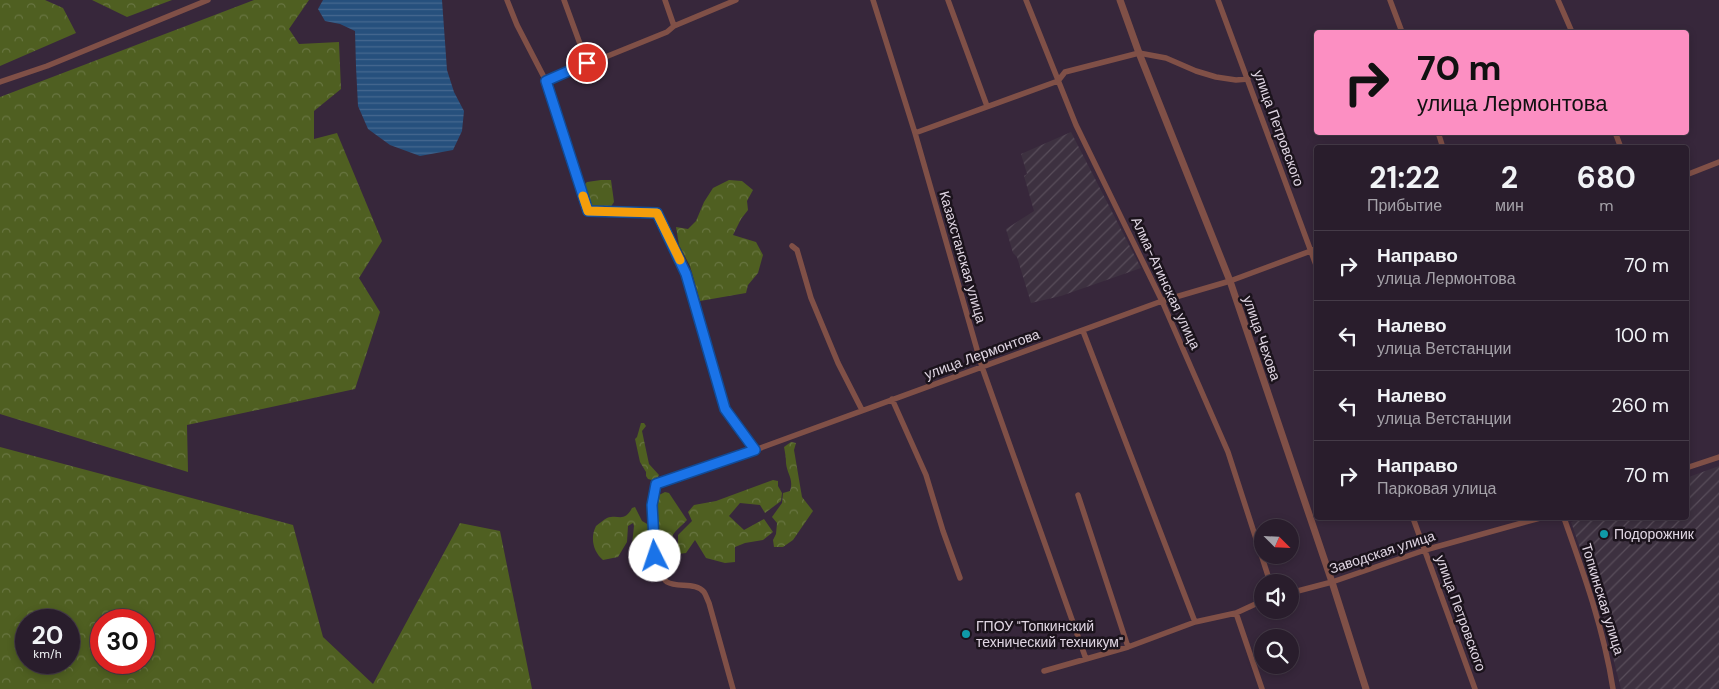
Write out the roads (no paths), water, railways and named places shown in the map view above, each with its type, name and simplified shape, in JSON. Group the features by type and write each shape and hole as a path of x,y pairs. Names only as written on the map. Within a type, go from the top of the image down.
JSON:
{"street":[{"path":"0,82 47,66 208,0"},
{"path":"507,0 517,25 546,81 588,211 657,213 686,274 725,409 755,450"},
{"path":"564,0 587,63"},
{"path":"665,0 674,26"},
{"path":"546,81 667,32 674,26 736,0"},
{"name":"Казахстанская улица","path":"873,0 982,367 1086,660"},
{"path":"948,0 987,106"},
{"name":"Алма-Атинская улица","path":"1026,0 1076,125 1162,301 1228,452 1267,574"},
{"name":"улица Чехова","path":"1120,0 1139,53 1230,281 1332,582 1366,689"},
{"name":"улица Петровского","path":"1218,0 1314,250"},
{"path":"1390,0 1401,30"},
{"path":"1558,0 1571,30"},
{"path":"914,133 1058,81 1065,72 1139,53 1166,58 1216,77 1236,80 1248,79"},
{"path":"1689,174 1719,162"},
{"path":"792,246 797,250 811,298 862,410"},
{"name":"улица Лермонтова","path":"733,689 709,603 703,591 696,587 669,584 663,580 660,574 655,556 652,505 656,484 755,450 1162,301 1230,281 1314,250"},
{"path":"1083,331 1195,622"},
{"path":"892,399 926,475 960,578"},
{"path":"1689,467 1719,456"},
{"path":"1078,495 1128,647"},
{"name":"улица Петровского","path":"1413,520 1475,689"},
{"name":"Заводская улица","path":"1299,590 1332,582 1425,550 1533,520"},
{"name":"Топкинская улица","path":"1565,520 1598,618 1608,656 1613,689"},
{"path":"1044,671 1128,647 1195,622 1236,613 1254,605"},
{"path":"1236,613 1262,689"}],"water":[{"path":"323,0 442,0 447,70 454,92 464,111 462,131 453,150 420,156 390,145 368,129 358,106 355,31 340,24 325,21 318,9"}],"place":[{"name":"Подорожник","path":"1604,534"},
{"name":"ГПОУ \"Топкинский технический техникум\"","path":"966,634"}]}
